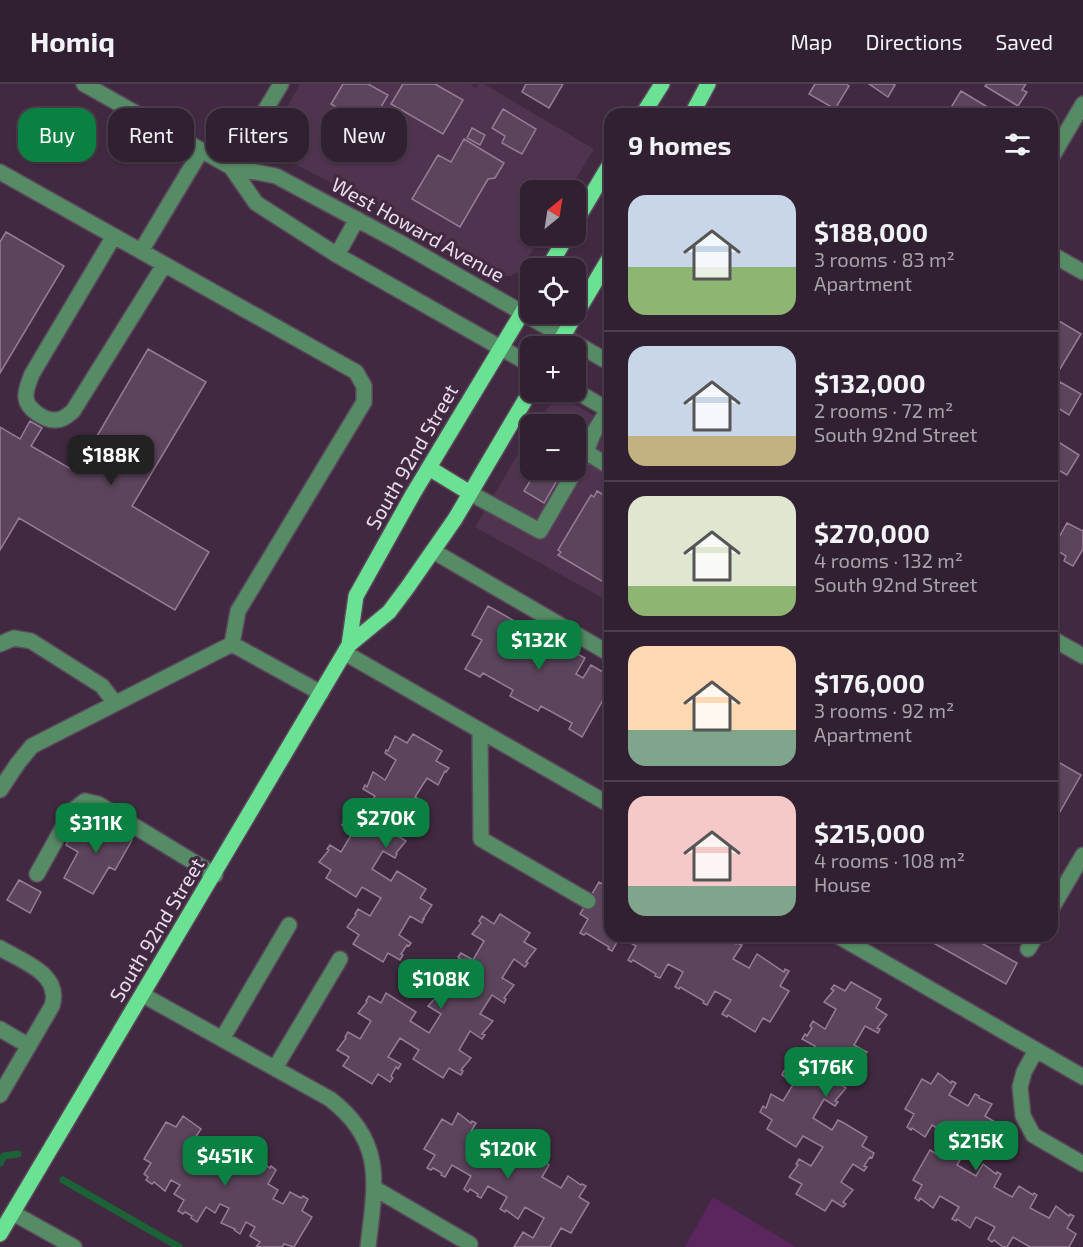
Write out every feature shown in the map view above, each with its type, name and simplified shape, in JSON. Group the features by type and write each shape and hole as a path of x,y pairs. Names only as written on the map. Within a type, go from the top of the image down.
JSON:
{"main road":[{"path":"647,108 662,84"},
{"path":"695,108 708,84"},
{"path":"586,209 604,186"},
{"path":"563,336 604,271"},
{"name":"South 92nd Street","path":"347,649 356,596 520,316"},
{"name":"South 92nd Street","path":"0,1234 347,649 389,612 433,551 524,402"},
{"path":"429,468 470,493"}],"street":[{"name":"West Howard Avenue","path":"84,84 231,167 276,176 357,219 520,312"},
{"path":"231,167 280,84"},
{"path":"1058,146 1083,104"},
{"path":"141,251 201,151"},
{"name":"West Howard Avenue","path":"231,167 256,203 337,255 520,359"},
{"path":"0,172 356,372 364,386 364,402 238,611 232,644"},
{"path":"337,255 357,219"},
{"path":"114,236 32,374 26,399 29,407 41,416 54,421 63,419 74,411 164,265"},
{"path":"1058,258 1083,272"},
{"name":"West Howard Avenue","path":"537,324 553,336"},
{"name":"West Howard Avenue","path":"586,352 604,360"},
{"path":"586,397 604,408"},
{"path":"604,418 593,434 586,453 604,464"},
{"path":"470,493 540,531 570,480"},
{"path":"433,551 604,651"},
{"path":"0,644 14,638 31,641 102,686 115,703"},
{"path":"1058,642 1083,656"},
{"path":"232,644 321,693"},
{"path":"2,784 32,746 232,644"},
{"path":"347,649 604,802"},
{"path":"480,730 481,839 588,901"},
{"path":"37,874 72,811 85,801 98,804 215,874"},
{"path":"1058,898 1083,855"},
{"path":"222,1039 289,925"},
{"path":"848,942 1083,1077"},
{"path":"0,948 45,976 53,985 56,995 52,1006 0,1095"},
{"path":"275,1068 340,959"},
{"path":"143,995 330,1099 352,1118 372,1156 374,1188 368,1247"},
{"path":"0,1029 29,1046"},
{"path":"1036,1050 1024,1072 1020,1087 1023,1116 1033,1135 1083,1164"},
{"path":"374,1188 470,1244"},
{"path":"13,1213 74,1247"}],"shaded area":[{"path":"300,84 470,84 476,88 479,84 484,84 594,149 575,180 520,180 520,246 535,246 527,258 520,258 518,272 511,276 502,276 291,162 309,162 309,108 287,108"},
{"path":"558,402 572,403 604,422 604,599 475,527 520,451 520,480 586,480 586,414 543,414 550,405"},
{"path":"713,1197 796,1247 685,1247"}],"building":[{"path":"343,84 368,84 388,95 380,108 338,108 331,104"},
{"path":"403,84 435,84 463,100 443,134 407,113 407,108 398,108 391,104"},
{"path":"526,84 563,84 549,108 522,92"},
{"path":"815,84 846,84 849,86 836,108 809,94"},
{"path":"869,84 893,84 895,85 888,97"},
{"path":"987,84 1026,84 1022,90 1027,92 1018,106 985,86"},
{"path":"961,91 989,108 951,108"},
{"path":"503,109 536,129 522,154 502,143 505,136 492,128"},
{"path":"472,128 485,135 480,145 467,138"},
{"path":"464,139 504,163 495,178 488,179 460,227 412,199 438,155 451,162"},
{"path":"6,232 64,266 0,373 0,242"},
{"path":"1058,320 1081,334 1058,372"},
{"path":"148,349 206,382 132,506 209,552 175,610 19,518 0,550 0,427 20,439 30,421 42,428 31,446 76,472"},
{"path":"1060,382 1081,394 1069,415 1058,408"},
{"path":"1058,442 1079,455 1067,475 1058,470"},
{"path":"531,480 557,480 544,503 524,491"},
{"path":"597,491 604,495 604,582 558,555 561,552 558,550 591,495 594,497"},
{"path":"1067,523 1083,531 1083,549 1073,566 1064,561 1066,556 1058,551 1058,539"},
{"path":"488,606 525,627 518,640 524,644 532,629 585,658 576,674 583,678 591,665 604,673 604,701 582,737 569,729 572,723 541,706 538,711 510,696 513,690 483,673 480,677 465,669 482,640 472,635"},
{"path":"413,734 442,751 436,761 449,768 438,785 427,778 415,797 427,804 417,822 405,814 393,833 406,841 396,853 395,858 383,851 372,869 391,881 397,871 426,889 420,898 432,905 422,923 410,916 399,935 411,943 401,954 403,955 400,960 388,953 383,962 353,944 359,935 347,927 358,909 370,916 381,898 362,887 356,897 326,878 331,870 319,862 329,850 327,849 330,845 341,852 353,832 342,825 351,814 349,813 352,808 363,815 375,796 363,789 365,785 367,787 373,772 385,780 396,760 385,753 395,736 407,743"},
{"path":"1058,762 1081,775 1058,815"},
{"path":"99,818 128,834 126,837 132,840 115,870 109,867 93,894 64,878 78,852 66,845 78,823 92,831"},
{"path":"19,880 41,892 30,913 7,900"},
{"path":"599,882 604,885 604,942 617,942 612,951 586,933 584,935 580,933 588,919 580,914"},
{"path":"500,914 530,933 524,942 536,949 525,967 514,959 502,978 514,985 504,998 506,999 504,1003 492,995 480,1014 493,1021 482,1034 485,1035 482,1039 470,1031 459,1050 471,1058 461,1070 463,1071 461,1075 449,1068 443,1078 413,1059 419,1050 400,1038 388,1057 401,1064 398,1069 396,1067 390,1082 378,1074 372,1084 343,1066 349,1057 337,1050 348,1032 360,1039 371,1021 358,1013 369,996 381,1003 386,993 416,1012 410,1021 429,1033 441,1014 428,1006 438,995 436,994 438,989 450,997 462,978 450,971 460,959 458,957 461,953 473,960 484,941 472,934 481,923 479,921 482,916 494,924"},
{"path":"629,942 737,943 742,945 733,959 749,968 757,954 784,972 785,969 789,971 780,986 789,991 770,1022 763,1018 755,1032 728,1015 727,1017 722,1014 731,1000 715,991 707,1005 680,987 679,989 675,987 683,972 668,964 660,978 633,960 631,962 628,960 636,946"},
{"path":"932,942 980,942 1017,963 1006,984"},
{"path":"851,982 881,999 876,1008 887,1015 877,1028 880,1029 878,1033 865,1026 854,1045 867,1052 857,1064 859,1066 857,1070 845,1063 834,1081 846,1088 835,1101 838,1102 835,1106 824,1099 813,1118 832,1130 838,1120 844,1123 867,1137 862,1146 874,1153 864,1166 867,1167 864,1171 853,1164 841,1182 853,1190 843,1202 846,1204 843,1207 832,1200 825,1211 796,1194 802,1184 789,1177 798,1165 796,1164 799,1159 811,1166 823,1147 803,1136 796,1147 767,1129 772,1120 760,1112 763,1106 766,1108 771,1094 783,1101 794,1083 782,1075 784,1071 787,1072 791,1064 788,1063 792,1057 804,1065 815,1046 802,1039 812,1028 810,1026 813,1021 825,1029 836,1009 824,1002 834,990 831,989 834,985 845,991"},
{"path":"938,1073 951,1083 952,1081 956,1083 949,1095 968,1106 975,1094 992,1104 985,1116 995,1122 978,1152 968,1146 957,1165 976,1176 983,1164 996,1174 997,1172 1001,1174 994,1187 1012,1197 1019,1186 1033,1195 1034,1193 1037,1195 1030,1208 1049,1218 1056,1206 1069,1216 1070,1214 1074,1216 1067,1228 1076,1234 1069,1247 1030,1247 1013,1237 1007,1247 1003,1247 994,1240 992,1242 988,1239 995,1227 976,1217 970,1228 957,1219 956,1221 952,1219 959,1207 940,1196 933,1208 920,1198 919,1201 915,1198 922,1185 913,1180 930,1150 940,1156 951,1136 932,1125 925,1137 912,1128 911,1130 907,1127 914,1114 905,1109 922,1079 931,1084"},
{"path":"458,1113 471,1123 472,1121 476,1123 469,1135 488,1146 495,1134 513,1144 506,1156 525,1167 531,1155 544,1164 545,1162 549,1165 542,1177 561,1188 568,1176 586,1186 579,1197 589,1203 571,1233 561,1228 550,1247 514,1247 523,1232 533,1238 544,1218 525,1207 518,1219 506,1210 505,1212 500,1209 507,1197 488,1186 481,1198 470,1189 468,1192 464,1189 471,1176 452,1165 445,1177 433,1168 431,1170 427,1168 435,1155 424,1149 442,1119 452,1125"},
{"path":"183,1116 201,1129 193,1141 203,1147 198,1156 207,1161 215,1146 234,1157 228,1167 237,1173 243,1164 252,1169 258,1159 276,1170 268,1184 278,1190 273,1199 283,1204 290,1192 308,1199 302,1211 312,1217 294,1247 284,1244 282,1247 256,1247 260,1242 250,1236 255,1227 246,1222 240,1234 235,1229 221,1223 229,1208 220,1204 215,1213 206,1207 197,1222 191,1218 192,1216 178,1211 184,1200 174,1194 180,1185 171,1180 165,1191 154,1182 152,1184 146,1180 148,1177 144,1174 151,1163 144,1159 166,1122 176,1127"}],"waterway":[{"path":"0,1163 4,1156 18,1154"},
{"path":"63,1180 179,1247"}]}
